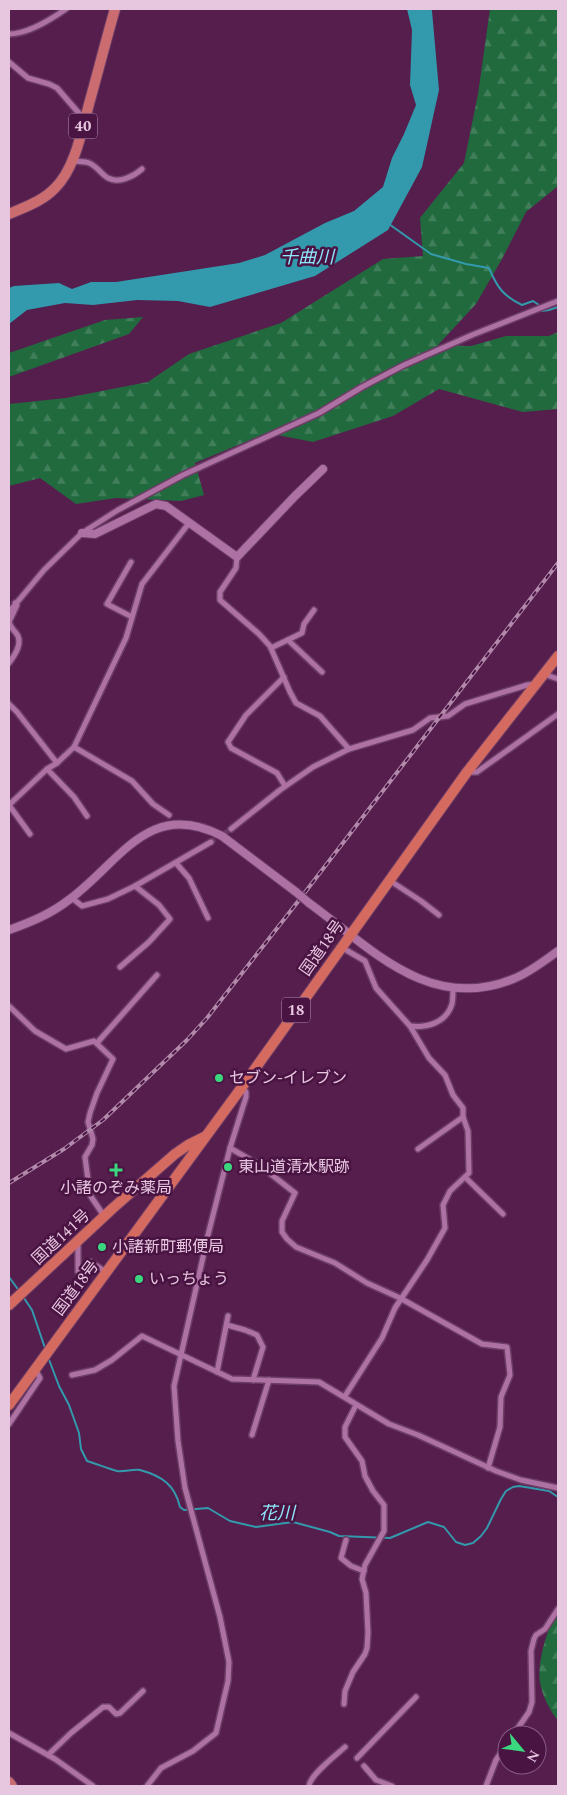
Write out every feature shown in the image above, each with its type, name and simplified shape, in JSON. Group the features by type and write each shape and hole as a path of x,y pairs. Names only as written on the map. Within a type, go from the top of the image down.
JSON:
{"highway":[{"name":"国道18号","path":"9,1405 242,1087 467,772 558,656"},
{"name":"国道141号","path":"9,1306 104,1217 170,1159 205,1137"},
{"path":"170,1159 178,1164 180,1171"}],"main road":[{"name":"40","path":"9,214 43,198 56,188 66,174 85,119 115,9"},
{"path":"9,1782 12,1786"}],"street":[{"path":"9,34 17,34 50,19 66,9"},
{"path":"9,62 28,78 57,88 85,119"},
{"path":"72,161 89,163 108,178 116,180 133,176 142,170"},
{"path":"9,612 44,570 82,533 118,510 183,475 319,413 404,365 472,335 558,301"},
{"path":"323,469 237,557 236,568 220,592 220,600 259,634 271,648 296,703 320,716 348,749"},
{"path":"82,533 95,534 156,504 166,506 237,557"},
{"path":"30,834 9,805 47,768 57,763 74,747 126,638 142,584 189,523"},
{"path":"131,562 107,604 132,617"},
{"path":"9,663 17,652 19,640 16,633 11,629 9,622 16,609 17,605 15,603"},
{"path":"271,648 302,633 304,624 314,610"},
{"path":"288,640 322,672"},
{"path":"544,674 558,679"},
{"path":"284,677 246,714 228,742 231,748 277,773 285,786"},
{"path":"231,829 312,767 348,749 413,730 430,718 448,716 465,704 527,685 537,684"},
{"path":"9,704 57,763"},
{"path":"467,772 477,772 558,714"},
{"path":"74,747 132,781 153,804 169,816"},
{"path":"47,768 74,797 87,816"},
{"path":"9,930 40,918 72,898 138,838 163,826 180,825 200,827 222,836 388,962 431,984 453,988 501,984 528,972 558,951"},
{"path":"72,898 82,906 108,900 211,842"},
{"path":"176,863 189,878 208,918"},
{"path":"389,880 439,915"},
{"path":"120,966 149,942 170,919 159,905 135,886"},
{"path":"341,947 365,961 376,988 410,1026 429,1058 445,1075 453,1095 463,1108 462,1117 468,1130 469,1173 450,1191 442,1205 445,1228 427,1260 400,1298 382,1338 345,1396"},
{"path":"97,1043 157,975"},
{"path":"410,1026 423,1028 446,1016 452,1004 453,988"},
{"path":"9,1006 35,1031 66,1049 94,1041 113,1059 90,1113 88,1122 93,1139 92,1145 85,1157 90,1195 104,1217"},
{"path":"147,1786 161,1768 193,1751 216,1733 228,1671 229,1662 220,1617 185,1488 178,1441 174,1386 230,1148 246,1098 246,1092 242,1087"},
{"path":"418,1149 462,1117"},
{"path":"230,1148 258,1164 295,1193 282,1221 282,1232 286,1239 296,1247 335,1263 482,1344 507,1347 510,1375 501,1397 500,1427 488,1468"},
{"path":"466,1177 503,1214"},
{"path":"78,1241 78,1272 84,1271 91,1262 106,1272"},
{"path":"217,1372 228,1316"},
{"path":"227,1325 257,1335 262,1347 253,1380"},
{"path":"72,1374 95,1370 142,1336 163,1348 232,1379 319,1382 390,1424 488,1468 520,1480 558,1488"},
{"path":"9,1424 40,1378 35,1368"},
{"path":"252,1435 269,1380"},
{"path":"344,1704 345,1691 353,1672 366,1654 367,1648 366,1593 362,1579 365,1565 384,1531 384,1505 373,1491 365,1476 362,1461 345,1437 345,1427 356,1405"},
{"path":"346,1540 341,1558 351,1566 364,1571"},
{"path":"520,1725 529,1712 532,1702 531,1651 534,1639 548,1624 558,1609"},
{"path":"48,1755 103,1707 109,1707 116,1714 120,1713 143,1691"},
{"path":"358,1758 416,1697"},
{"path":"9,1732 48,1755 92,1786"},
{"path":"309,1786 319,1771 344,1747"},
{"path":"486,1786 497,1759"},
{"path":"364,1766 376,1780 392,1786"}],"green space":[{"path":"490,9 558,9 558,186 526,212 476,304 438,345 471,346 506,336 549,336 558,332 558,409 523,412 439,389 393,416 313,442 267,433 195,463 204,495 181,501 116,498 76,504 40,478 9,486 9,404 66,398 148,382 189,354 281,323 383,259 423,256 420,218 464,163 478,94"},
{"path":"143,317 129,334 9,377 9,353 105,320"},
{"path":"558,1611 558,1721 544,1698 539,1674 544,1645 550,1626"}],"water":[{"name":"千曲川","path":"407,9 431,9 432,11 439,90 422,167 388,230 315,276 210,307 178,301 137,300 93,305 65,303 27,310 9,324 9,288 14,286 59,283 72,289 91,282 116,282 239,263 265,255 325,223 354,211 383,187 392,158 416,105 410,85 412,30"}],"waterway":[{"path":"389,224 431,254 466,264 489,268 501,290 522,305 533,301 539,305 542,311 558,307"},
{"name":"花川","path":"9,1277 20,1292"},
{"name":"花川","path":"24,1298 32,1310 45,1348"},
{"name":"花川","path":"48,1357 59,1386 69,1405 79,1433 81,1449 87,1461 117,1471 140,1470 155,1475 171,1487 180,1507 184,1510 208,1508 230,1521 256,1527 293,1522 339,1536 390,1538 428,1522 444,1527 456,1542 465,1545 473,1543 481,1536 506,1491 513,1487 519,1486 549,1491 558,1497"}],"tunnel":[{"path":"211,842 231,829"}],"railway":[{"path":"9,1183 64,1149 103,1120 187,1040 207,1018 558,563"}],"place":[{"name":"セブン-イレブン","path":"219,1078"},
{"name":"東山道清水駅跡","path":"228,1167"},
{"name":"小諸のぞみ薬局","path":"116,1170"},
{"name":"小諸新町郵便局","path":"102,1247"},
{"name":"いっちょう","path":"139,1279"}]}
